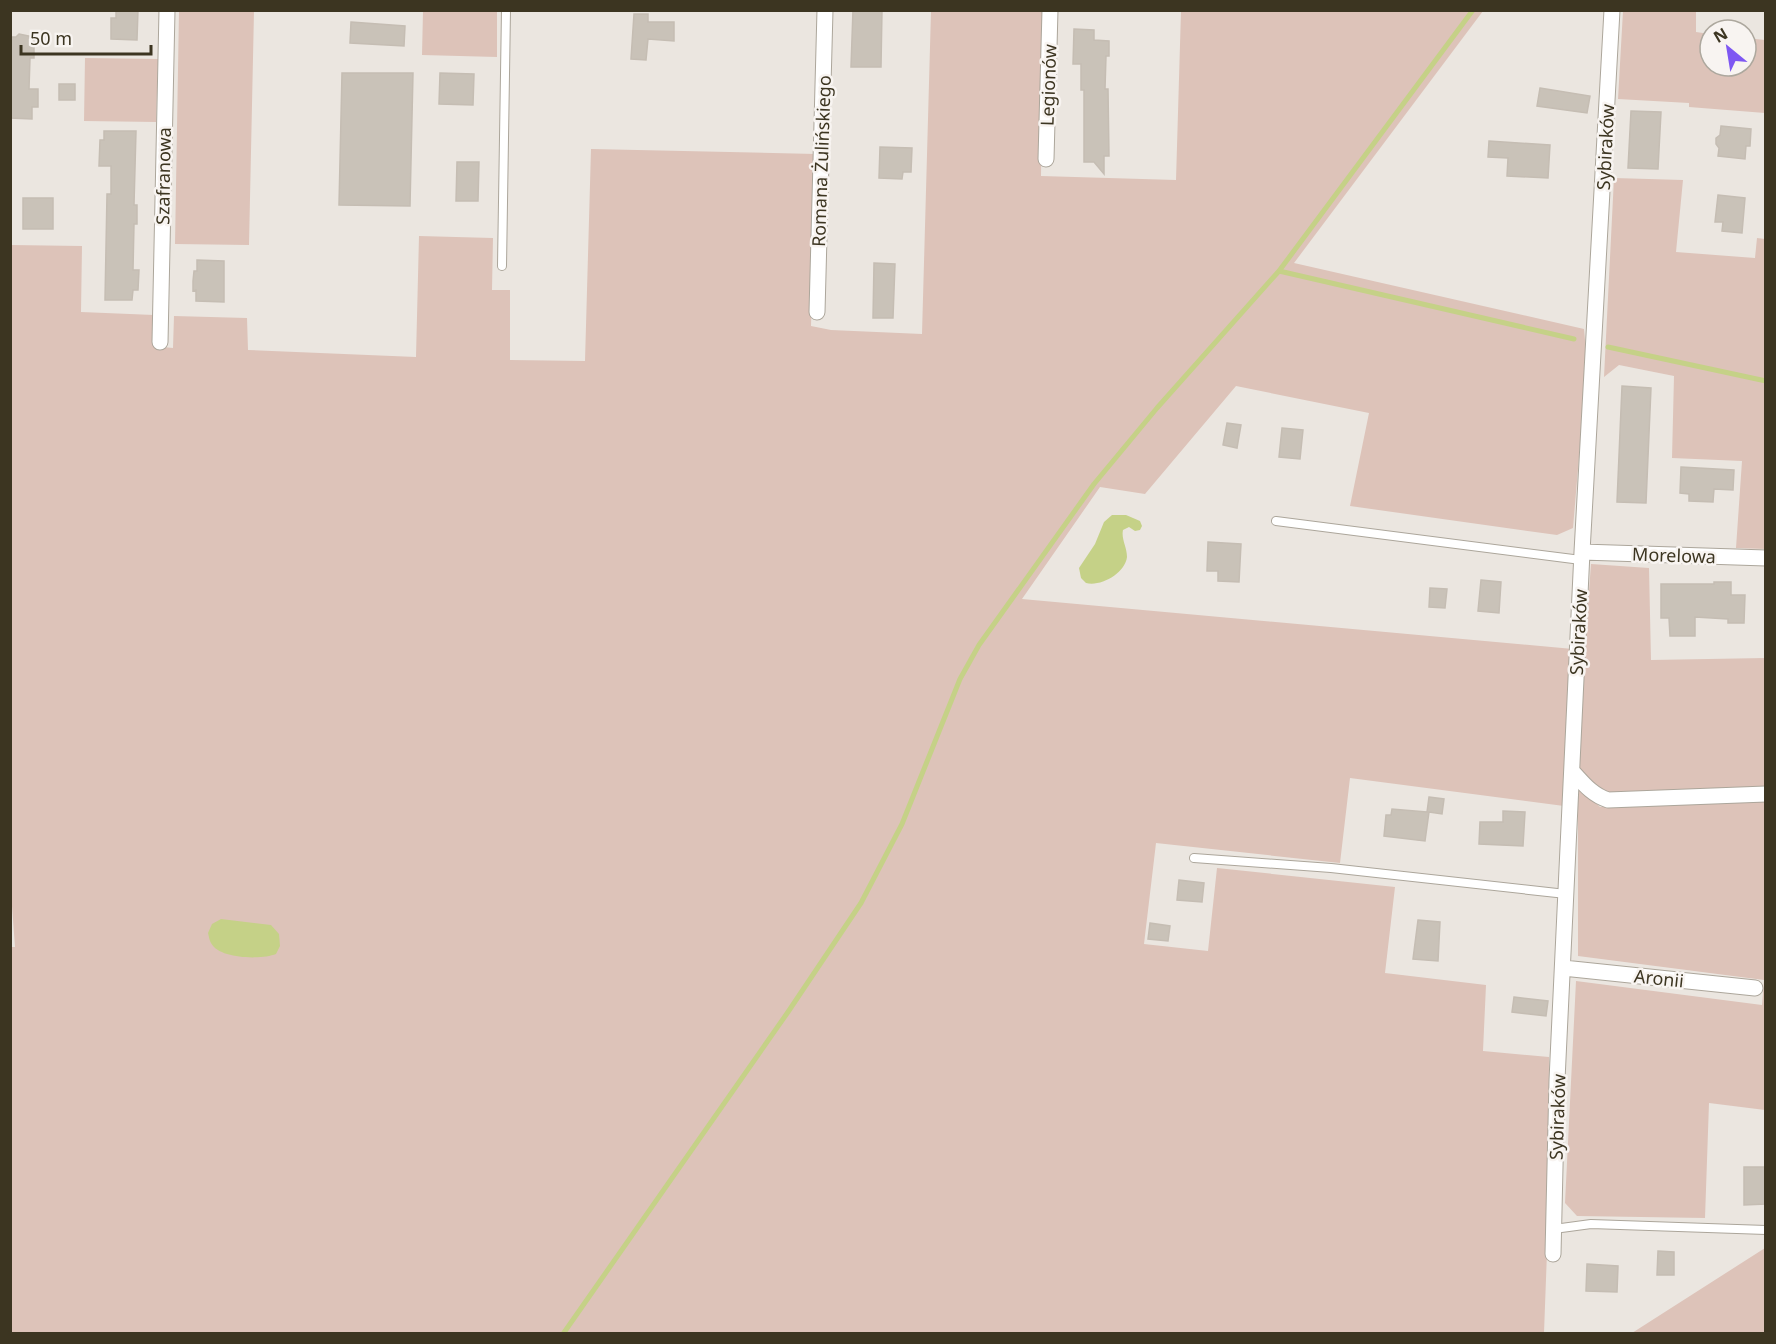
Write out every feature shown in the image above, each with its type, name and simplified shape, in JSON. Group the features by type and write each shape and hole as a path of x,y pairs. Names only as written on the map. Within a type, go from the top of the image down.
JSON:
{"street":[{"name":"Szafranowa","path":"160,342 167,10"},
{"name":"Romana Żulińskiego","path":"817,312 825,10"},
{"name":"Legionów","path":"1046,159 1050,10"},
{"name":"Sybiraków","path":"1553,1254 1557,1080 1581,556 1612,10"},
{"name":"Morelowa","path":"1581,556 1766,558"},
{"path":"1572,771 1589,790 1600,798 1608,800 1766,794"},
{"name":"Aronii","path":"1563,968 1755,988"}],"lane":[{"path":"501,266 506,10"},
{"path":"1276,522 1581,556"},
{"path":"1194,858 1331,868 1566,894"},
{"path":"1554,1229 1591,1224 1766,1230"}],"shaded area":[{"path":"179,11 254,11 249,245 175,244"},
{"path":"423,11 497,11 497,57 422,55"},
{"path":"931,11 1043,11 1041,176 1176,180 1181,11 1483,11 1294,263 1584,329 1587,362 1573,528 1557,535 1350,506 1369,413 1236,386 1145,494 1100,487 1022,599 1573,649 1564,806 1350,778 1340,863 1156,843 1144,944 1208,951 1217,868 1395,887 1385,973 1486,985 1483,1051 1549,1057 1548,1225 1544,1333 11,1333 10,947 15,947 10,879 11,245 82,246 81,312 154,315 153,346 173,348 174,316 247,318 248,350 416,357 419,236 493,238 492,290 510,290 510,360 585,361 591,149 816,154 811,326 831,330 922,334"},
{"path":"1623,11 1696,11 1698,78 1758,78 1758,39 1765,40 1765,113 1689,107 1689,103 1618,99"},
{"path":"85,58 158,59 156,122 84,121"},
{"path":"1614,178 1683,180 1676,252 1755,258 1757,238 1765,239 1765,549 1736,548 1742,461 1672,458 1674,376 1619,365 1604,377"},
{"path":"1112,515 1126,515 1140,521 1142,526 1140,530 1135,531 1129,527 1123,530 1127,557 1122,568 1105,581 1086,583 1081,578 1079,568 1095,544 1104,522"},
{"path":"1591,564 1649,568 1651,660 1765,658 1765,787 1609,793 1595,787 1576,765"},
{"path":"1578,785 1600,807 1765,801 1765,1110 1709,1103 1705,1218 1577,1216 1565,1203 1576,981 1762,1005 1764,980 1578,956"},
{"path":"221,919 271,925 279,934 280,946 276,954 241,957 215,948 210,942 208,933 212,924"},
{"path":"1765,1248 1765,1333 1632,1333"}],"building":[{"path":"116,10 138,10 137,40 111,39 111,18 116,18"},
{"path":"853,10 882,10 881,67 851,67"},
{"path":"634,14 648,14 648,22 674,22 674,41 648,39 646,60 631,59"},
{"path":"351,22 405,26 404,46 350,43"},
{"path":"1074,29 1094,30 1094,40 1109,41 1105,89 1108,89 1109,156 1104,156 1104,174 1094,162 1084,162 1084,90 1081,90 1081,64 1073,64"},
{"path":"19,34 34,37 34,58 30,58 29,89 38,89 38,107 32,107 32,119 10,118 10,37 16,37"},
{"path":"342,73 413,73 410,206 339,205"},
{"path":"440,73 474,74 473,105 439,104"},
{"path":"59,84 75,84 75,100 59,100"},
{"path":"1540,88 1590,96 1587,113 1537,106"},
{"path":"1631,111 1661,112 1658,169 1628,168"},
{"path":"1721,126 1751,129 1750,146 1746,146 1745,159 1718,156 1719,148 1716,138 1720,135"},
{"path":"104,131 136,131 134,205 137,205 137,224 134,224 133,270 139,270 138,290 133,290 132,300 105,300 107,194 111,194 111,166 99,166 100,140 104,140"},
{"path":"1489,141 1550,145 1548,178 1507,176 1508,158 1488,157"},
{"path":"880,147 912,148 911,172 903,172 902,179 879,178"},
{"path":"457,162 479,162 478,201 456,201"},
{"path":"1718,195 1745,198 1742,233 1722,231 1723,222 1715,222"},
{"path":"23,198 53,198 53,229 23,229"},
{"path":"197,260 224,261 224,302 196,301 193,281 194,271 197,271"},
{"path":"874,263 895,264 893,318 873,318"},
{"path":"1622,386 1651,388 1646,503 1617,502"},
{"path":"1227,423 1241,425 1237,448 1223,445"},
{"path":"1282,428 1303,430 1300,459 1279,457"},
{"path":"1681,467 1734,470 1733,490 1714,489 1713,502 1689,501 1689,494 1680,493"},
{"path":"1208,542 1241,544 1239,582 1218,581 1218,571 1207,571"},
{"path":"1481,580 1501,582 1499,613 1478,611"},
{"path":"1714,582 1731,582 1731,595 1745,595 1744,623 1728,623 1728,619 1695,617 1695,636 1670,636 1669,618 1661,618 1661,584 1714,584"},
{"path":"1430,588 1447,589 1445,608 1429,607"},
{"path":"1429,797 1444,799 1442,814 1429,812 1425,841 1384,836 1386,815 1391,815 1392,809 1427,812"},
{"path":"1503,811 1525,812 1523,846 1479,844 1480,822 1503,822"},
{"path":"1179,880 1204,883 1202,902 1177,900"},
{"path":"1418,920 1440,922 1438,961 1413,959"},
{"path":"1150,923 1170,926 1168,941 1148,939"},
{"path":"1514,997 1548,1001 1546,1016 1512,1012"},
{"path":"1744,1167 1766,1167 1766,1204 1744,1205"},
{"path":"1658,1251 1674,1252 1674,1275 1657,1275"},
{"path":"1587,1264 1618,1266 1617,1292 1586,1291"}],"waterway":[{"path":"563,1334 788,1012 861,903 902,824 960,679 979,645 1094,484 1157,408 1279,271 1473,10"},
{"path":"1279,271 1574,339"},
{"path":"1608,347 1766,381"}]}
